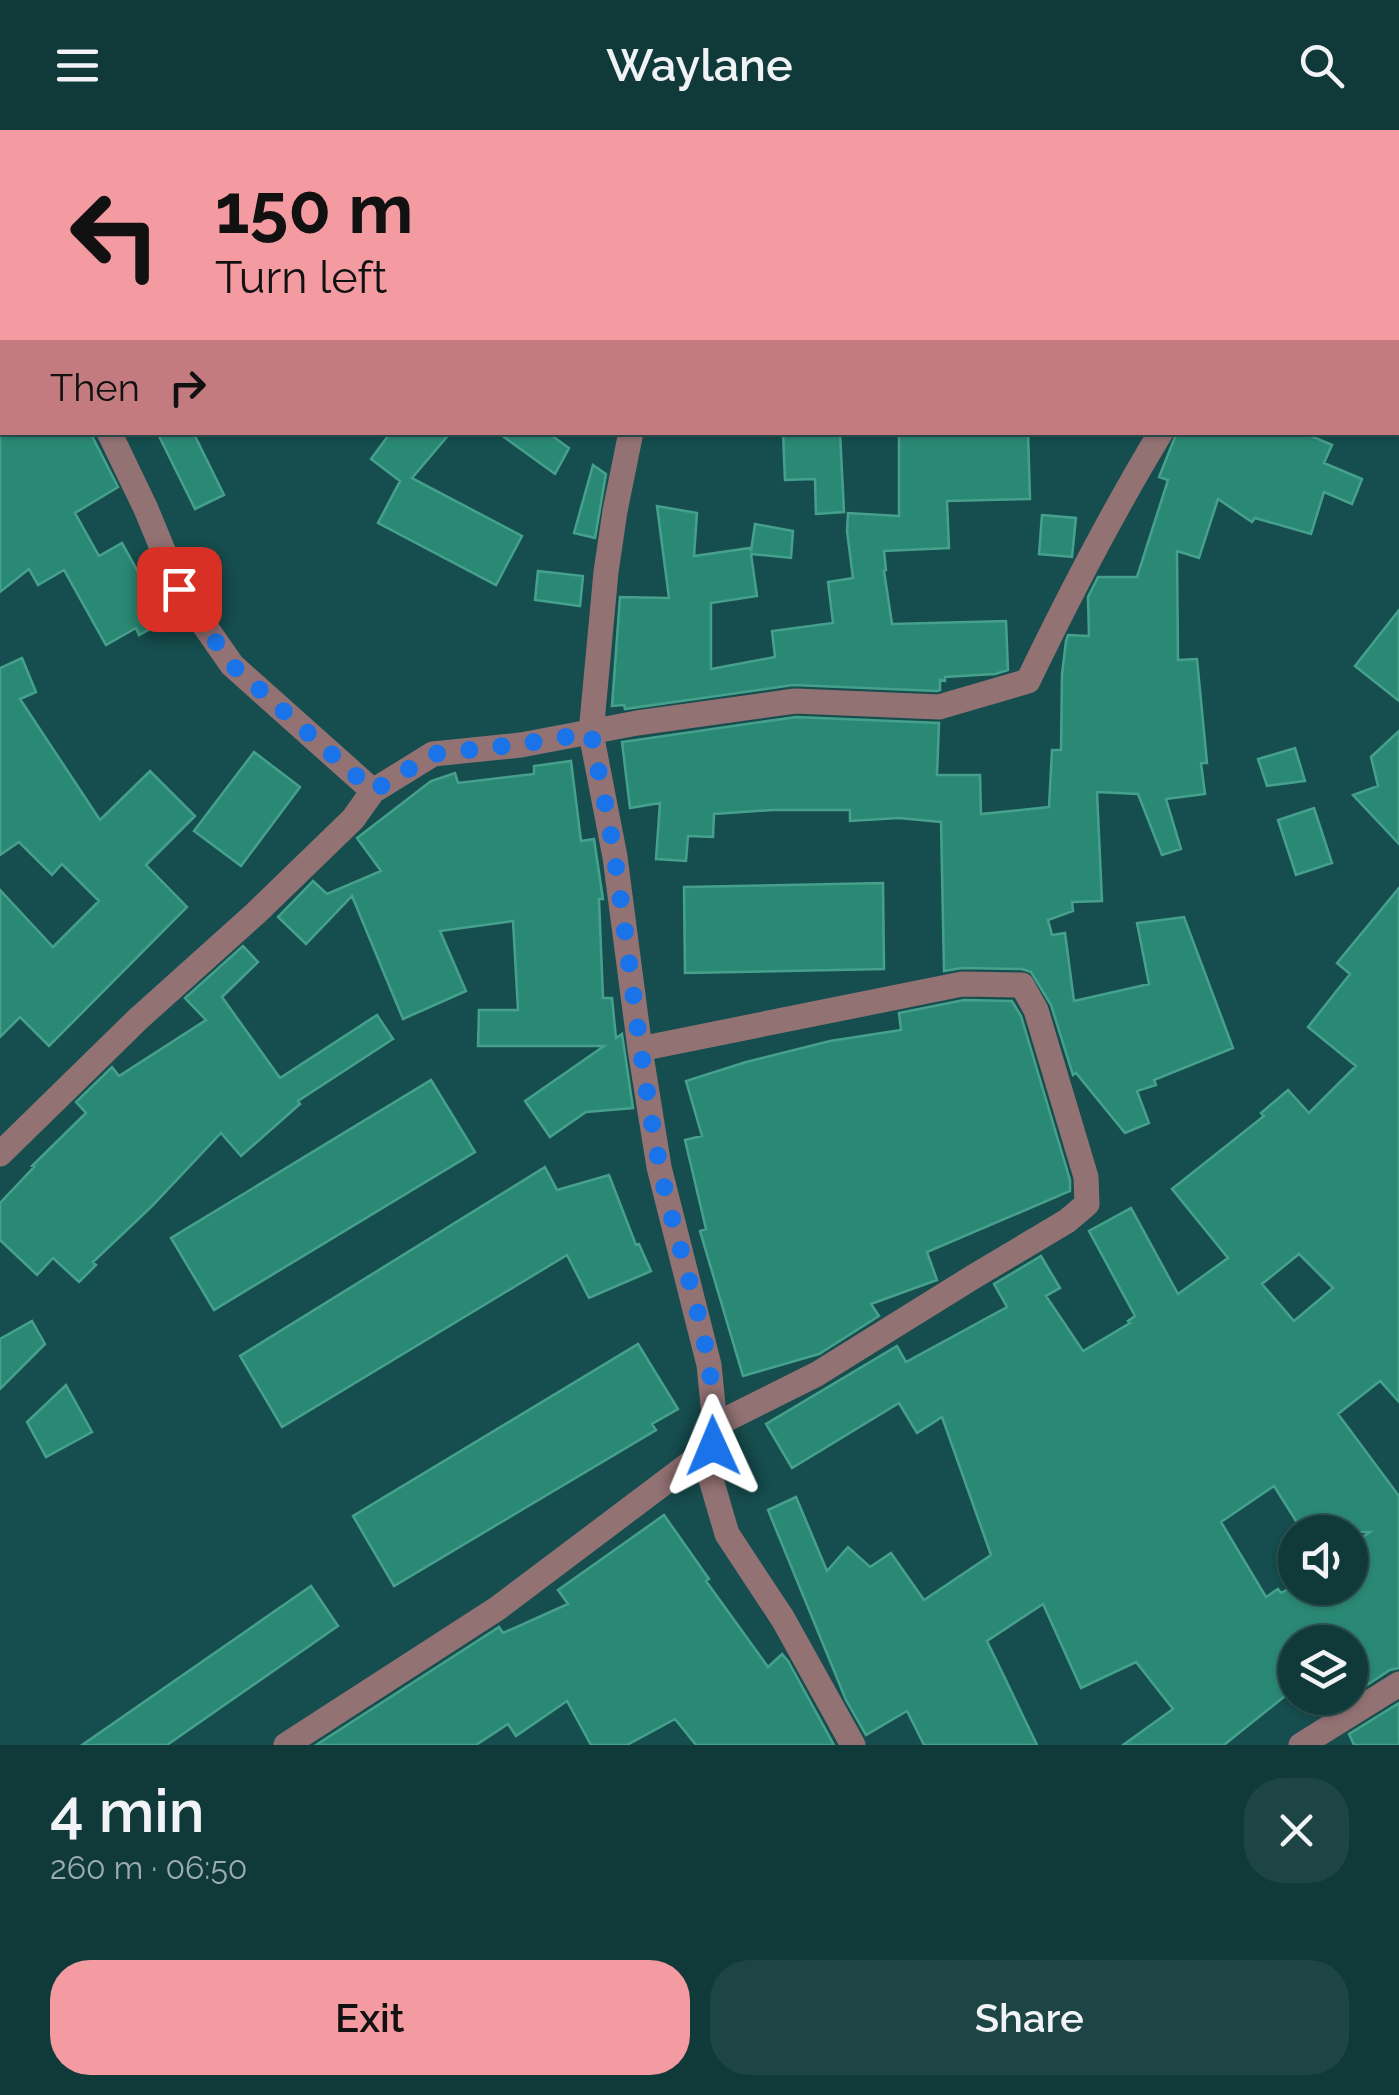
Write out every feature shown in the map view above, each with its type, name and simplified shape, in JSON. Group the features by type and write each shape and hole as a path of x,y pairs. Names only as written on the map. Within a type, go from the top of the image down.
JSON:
{"street":[{"path":"110,435 179,589 232,665 373,791"},
{"path":"630,435 606,572 591,733 614,857 660,1166 709,1365 714,1435 710,1476 727,1534 783,1619 853,1745"},
{"path":"0,1154 353,819 373,791 433,754 795,702 939,707 1028,681 1068,598 1158,435"},
{"path":"286,1745 498,1608 714,1435 1068,1221 1086,1204 1086,1177 1036,1010 1022,985 962,984 640,1049"},
{"path":"1302,1745 1399,1684"}],"building":[{"path":"0,435 92,435 118,487 75,513 99,556 122,543 165,621 139,635 136,628 106,645 64,570 38,585 29,569 0,592"},
{"path":"158,435 194,435 224,495 195,509"},
{"path":"389,435 448,435 412,478 522,536 496,585 378,523 400,481 371,459"},
{"path":"501,435 551,435 569,448 555,474"},
{"path":"783,435 840,435 844,512 816,514 815,479 785,480"},
{"path":"899,435 1028,435 1030,499 947,501 949,548 884,551 892,624 1006,621 1008,670 945,677 937,691 793,685 625,709 624,705 612,706 620,597 669,598 657,506 697,513 694,556 750,548 751,551 755,524 793,531 791,558 751,554 757,596 711,603 711,669 775,657 772,631 833,623 828,582 853,578 848,513 899,516"},
{"path":"1176,435 1309,435 1332,445 1324,463 1362,479 1352,504 1324,492 1311,534 1255,518 1252,522 1218,499 1199,558 1177,551 1178,660 1197,659 1207,763 1201,763 1205,794 1166,799 1181,849 1162,855 1138,794 1097,792 1102,901 1072,902 1073,911 1048,920 1052,935 1065,933 1074,1001 1149,984 1137,923 1184,917 1233,1048 1154,1080 1156,1085 1137,1091 1149,1123 1125,1133 1076,1073 1073,1075 1051,1005 1031,972 962,968 944,971 941,822 899,818 850,821 850,810 714,814 713,837 688,836 686,861 656,859 660,803 630,808 622,742 796,717 939,723 937,775 980,775 981,814 1049,807 1052,750 1061,750 1062,674 1068,635 1089,636 1088,597 1098,577 1137,577 1168,480 1159,477"},
{"path":"593,465 606,474 595,538 574,533"},
{"path":"1042,515 1076,518 1072,557 1039,554"},
{"path":"538,571 583,576 580,606 535,600"},
{"path":"1399,610 1399,701 1355,666"},
{"path":"22,658 36,692 20,699 100,820 150,771 195,816 146,865 187,907 49,1046 20,1017 0,1037 0,890 53,947 99,901 62,864 52,875 19,842 0,855 0,668"},
{"path":"1399,731 1399,844 1353,795 1378,786 1371,757"},
{"path":"1295,748 1305,781 1267,786 1258,759"},
{"path":"254,752 300,787 241,866 194,831"},
{"path":"571,761 581,841 594,839 603,899 599,899 603,998 612,998 616,1038 622,1034 633,1108 586,1112 550,1137 525,1101 604,1046 478,1046 479,1010 518,1010 513,921 440,931 466,991 403,1019 352,896 306,944 278,917 313,881 327,894 381,871 357,838 431,781 455,773 458,783 534,774 534,766"},
{"path":"1314,808 1332,863 1296,875 1278,820"},
{"path":"883,883 884,969 685,973 684,887"},
{"path":"1399,888 1399,1402 1380,1381 1338,1414 1399,1496 1399,1668 1368,1684 1368,1625 1278,1625 1278,1702 1224,1745 1123,1745 1173,1709 1136,1662 1081,1688 1043,1604 987,1641 1037,1745 924,1745 907,1711 866,1735 846,1700 768,1510 796,1497 827,1571 848,1547 870,1567 891,1553 924,1600 991,1555 942,1417 917,1433 899,1403 792,1468 766,1424 897,1346 906,1362 1007,1307 994,1284 1041,1256 1060,1288 1046,1296 1083,1351 1130,1323 1135,1316 1089,1231 1131,1208 1178,1294 1228,1258 1172,1189 1264,1116 1261,1113 1288,1090 1309,1113 1356,1066 1308,1027 1350,974 1337,963","holes":["1299,1254 1333,1288 1294,1321 1262,1284"]},
{"path":"243,946 258,962 222,997 280,1078 377,1015 393,1039 298,1101 300,1104 241,1156 221,1133 93,1262 96,1265 79,1282 53,1258 37,1275 0,1240 0,1203 86,1113 76,1102 112,1067 119,1076 206,1020 185,998"},
{"path":"964,1000 1012,1001 1021,1016 1070,1191 927,1252 937,1280 871,1304 879,1316 819,1354 743,1376 700,1231 706,1229 685,1140 702,1136 686,1081 830,1041 901,1030 899,1013"},
{"path":"431,1080 475,1152 214,1310 171,1238"},
{"path":"545,1167 557,1190 609,1175 636,1245 639,1244 651,1271 589,1298 567,1255 282,1427 240,1356"},
{"path":"32,1321 45,1344 0,1389 0,1339"},
{"path":"638,1344 678,1409 652,1424 656,1430 394,1586 353,1516"},
{"path":"66,1385 92,1432 46,1457 27,1422"},
{"path":"664,1515 768,1667 782,1654 788,1661 834,1745 696,1745 675,1719 627,1745 591,1745 567,1701 516,1736 508,1724 476,1745 316,1745 499,1627 503,1633 568,1604 558,1590"},
{"path":"311,1586 338,1626 167,1745 82,1745"},
{"path":"1399,1703 1399,1745 1354,1745 1349,1734"}],"route":[{"path":"179,589 232,665 373,791 433,754 591,733 614,857 660,1166 709,1365 715,1425 713,1446"}]}
